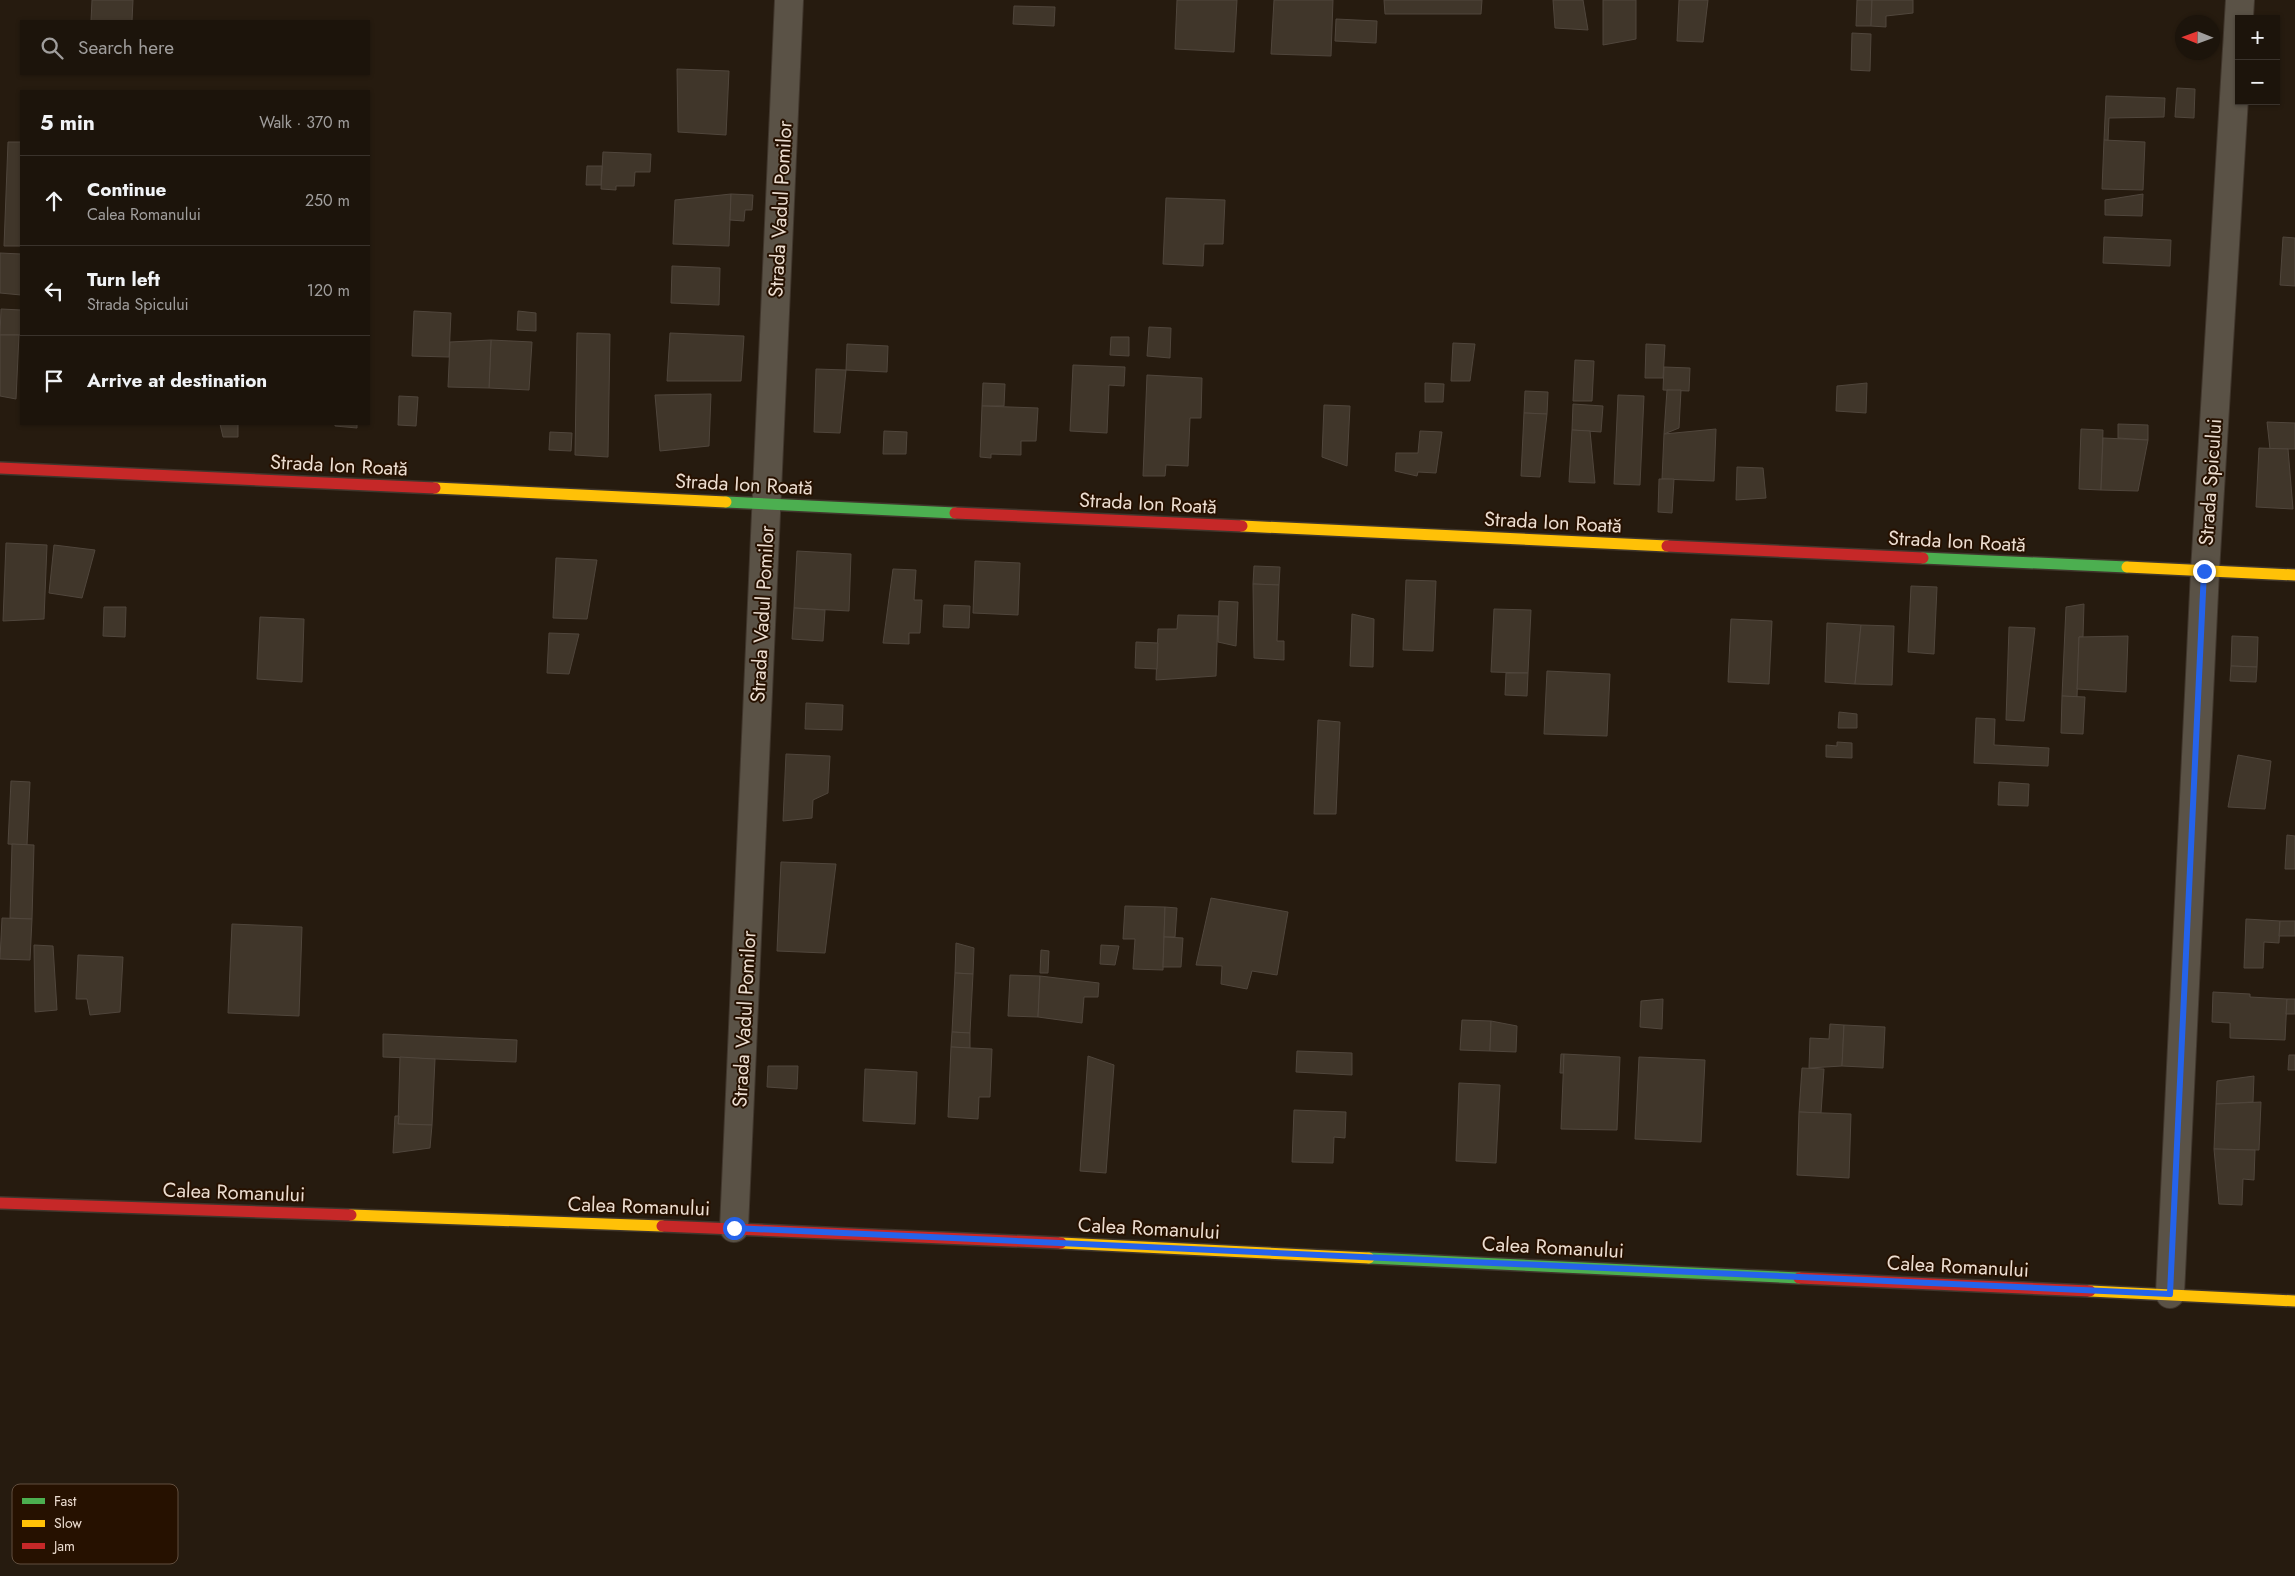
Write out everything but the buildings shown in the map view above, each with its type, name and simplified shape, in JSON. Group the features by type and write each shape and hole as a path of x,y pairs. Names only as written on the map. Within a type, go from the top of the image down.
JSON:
{"main road":[{"name":"Strada Ion Roată","path":"0,468 2295,575"},
{"name":"Calea Romanului","path":"0,1203 734,1228 2295,1301"}],"street":[{"name":"Strada Vadul Pomilor","path":"734,1228 789,0"},
{"name":"Strada Spicului","path":"2170,1294 2204,571 2240,0"}],"traffic: fast":[{"path":"726,502 955,513"},
{"path":"1923,558 2127,567"},
{"path":"1369,1258 1799,1278"}],"traffic: slow":[{"path":"435,488 726,502"},
{"path":"1242,526 1667,546"},
{"path":"2127,567 2295,575"},
{"path":"351,1215 662,1226"},
{"path":"1061,1243 1369,1258"},
{"path":"2090,1291 2295,1301"}],"traffic: jam":[{"path":"0,468 435,488"},
{"path":"955,513 1242,526"},
{"path":"1667,546 1923,558"},
{"path":"0,1203 351,1215"},
{"path":"662,1226 1061,1243"},
{"path":"1799,1278 2090,1291"}],"route":[{"path":"734,1228 2170,1294 2204,571"}]}
